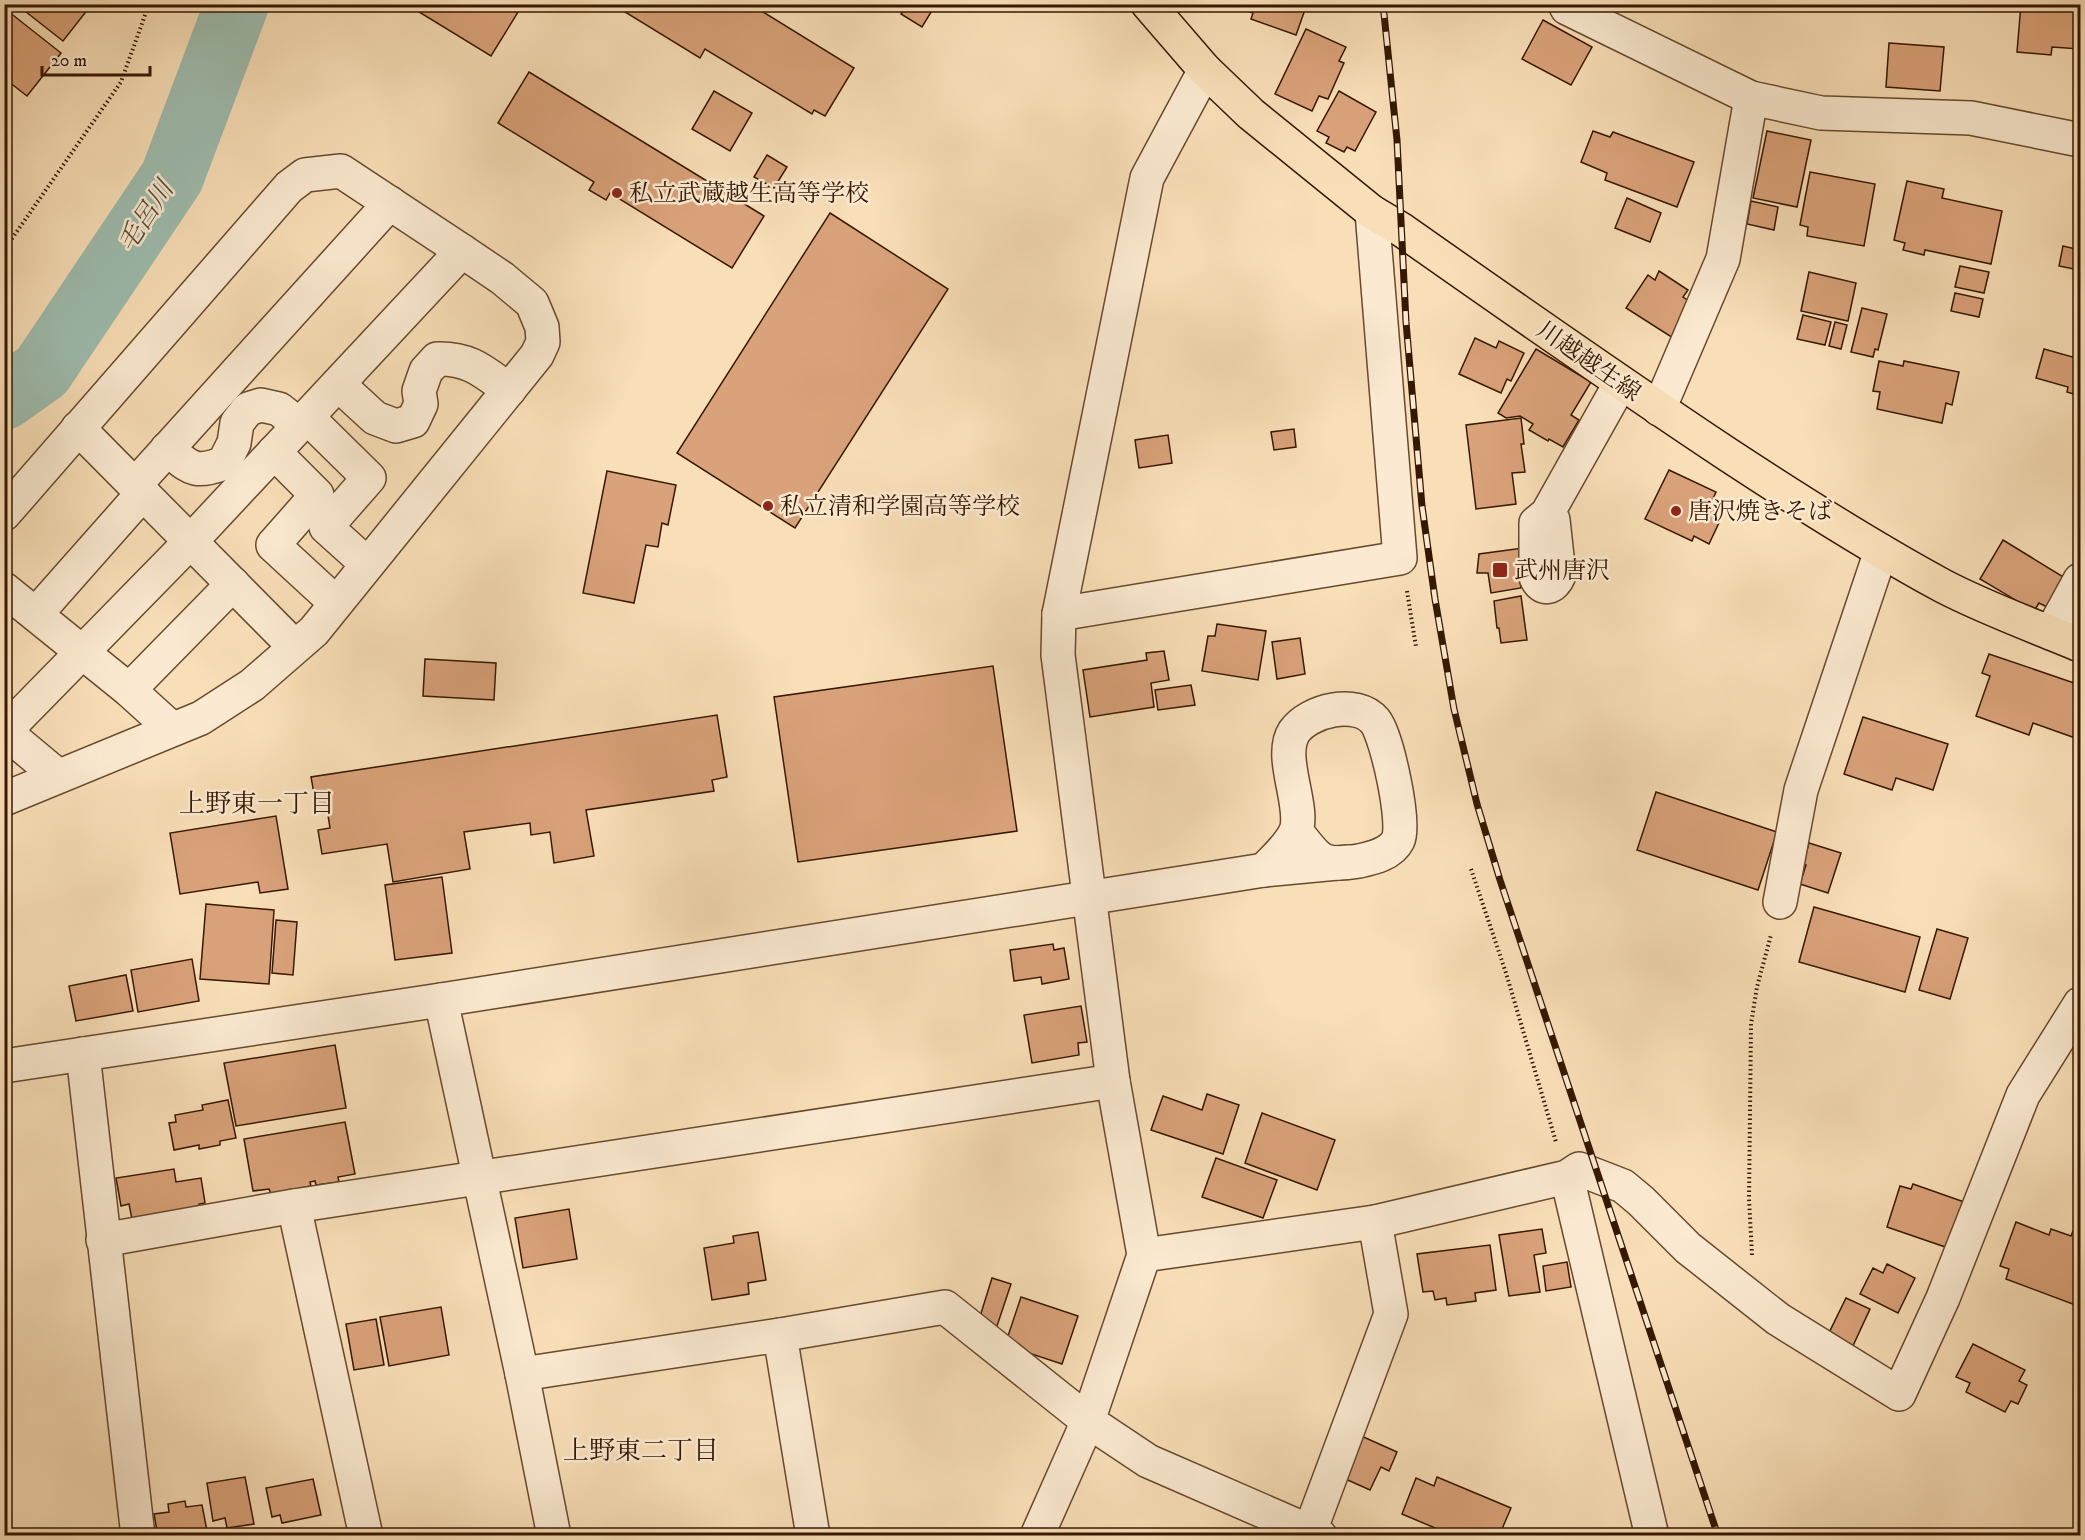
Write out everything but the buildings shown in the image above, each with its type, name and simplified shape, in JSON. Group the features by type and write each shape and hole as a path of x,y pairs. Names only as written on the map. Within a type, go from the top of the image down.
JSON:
{"main road":[{"name":"川越越生線","path":"1148,4 1205,70 1251,114 1372,212 1402,230 1620,384 1771,483 1881,551 1945,587 2066,639"}],"street":[{"path":"1565,4 1567,8 1751,98 1821,113 1971,118 2079,137"},
{"path":"1037,1536 1088,1421 1144,1255 1113,1081 1058,655 1059,614 1148,178 1205,70"},
{"path":"1659,409 1723,259 1751,98"},
{"path":"4,514 289,187 305,175 340,171 502,278 532,303 543,327 543,342 537,355 314,631 252,685 201,718 5,797"},
{"path":"36,614 139,489 166,449 390,203"},
{"path":"1059,614 1400,558 1372,212"},
{"path":"58,776 5,731 191,541 462,251"},
{"path":"338,384 375,418 396,426 413,421 421,405 419,391 426,371 438,360 455,359 478,367 508,390"},
{"path":"1547,514 1620,384"},
{"path":"166,449 188,467 210,468 224,463 234,443 237,423 248,409 261,405 279,409 303,421 369,478 326,527 368,564"},
{"path":"78,428 295,647"},
{"path":"274,452 317,495 273,545 336,603"},
{"path":"1780,902 1801,790 1881,551"},
{"path":"2066,639 2080,580"},
{"path":"129,690 233,584"},
{"path":"4,589 129,690 172,729"},
{"path":"1264,870 1282,851 1296,831 1297,814 1288,754 1294,732 1324,711 1346,709 1363,712 1374,720 1387,746 1401,829 1398,840 1392,848 1372,858 1330,864 1320,860 1296,831"},
{"path":"4,1066 441,1000 1264,870 1348,862"},
{"path":"441,1000 522,1374 554,1536"},
{"path":"1144,1255 1375,1222 1567,1177 1579,1169 1623,1186 1688,1248 1778,1319 1899,1394 1943,1298 2023,1095 2080,1004"},
{"path":"83,1054 138,1536"},
{"path":"104,1240 294,1206 1113,1081"},
{"path":"1567,1177 1652,1536"},
{"path":"294,1206 366,1536"},
{"path":"522,1374 780,1335 945,1306 1088,1421 1148,1461 1315,1533 1391,1314 1375,1222"},
{"path":"780,1335 813,1536"}],"path":[{"path":"4,250 121,82 149,4"},
{"path":"1400,558 1416,647"},
{"path":"1471,869 1506,973 1567,1177"},
{"path":"1755,1300 1749,1199 1751,1024 1757,987 1780,902"}],"waterway":[{"name":"毛呂川","path":"4,398 42,371 172,177 237,4"}],"railway":[{"path":"1383,4 1397,140 1406,322 1422,506 1454,709 1477,804 1500,880 1718,1536"}],"place":[{"name":"私立武蔵越生高等学校","path":"617,193"},
{"name":"私立清和学園高等学校","path":"768,506"},
{"name":"唐沢焼きそば","path":"1676,511"},
{"name":"武州唐沢","path":"1500,570"}],"district":[{"name":"上野東一丁目","path":"257,803"},
{"name":"上野東二丁目","path":"641,1450"}]}
